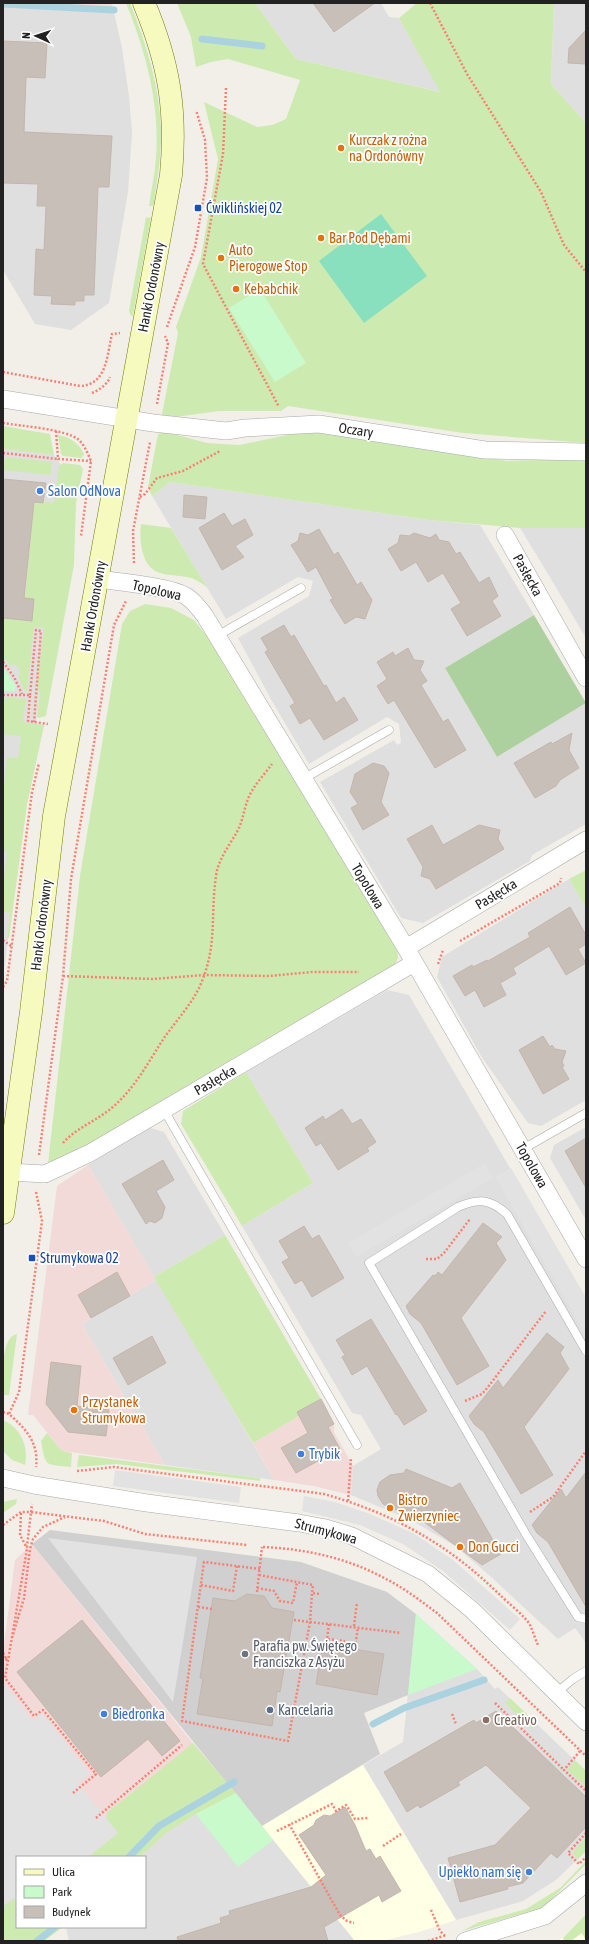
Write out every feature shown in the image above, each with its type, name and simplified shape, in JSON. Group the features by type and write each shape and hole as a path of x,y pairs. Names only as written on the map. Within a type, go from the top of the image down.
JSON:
{"street":[{"name":"Hanki Ordonówny","path":"3,1213 54,816 127,419 131,335 166,207 174,144 174,115 169,84 163,56 144,3"},
{"name":"Oczary","path":"3,399 127,419 226,431 245,428 318,424 485,450 586,452"},
{"name":"Pasłęcka","path":"505,534 586,678"},
{"name":"Topolowa","path":"98,579 132,584 185,595 199,608 410,955 586,1259"},
{"name":"Pasłęcka","path":"9,1172 45,1174 90,1153 382,981 410,955 586,840"},
{"name":"Strumykowa","path":"3,1478 34,1485 147,1503 299,1523 326,1528 352,1536 428,1574 472,1609 586,1722"},
{"path":"458,1938 545,1916 586,1883"}],"lane":[{"path":"217,636 301,588"},
{"path":"303,779 389,730"},
{"path":"164,1110 357,1445"},
{"path":"523,1149 586,1113"},
{"path":"586,1351 507,1214 497,1205 485,1201 468,1203 458,1207 369,1263 527,1536 578,1617 586,1619"},
{"path":"556,1693 573,1679 586,1671"}],"path":[{"path":"430,3 467,74 541,192 564,245 586,272"},
{"path":"226,88 223,154 203,264 289,426"},
{"path":"122,326 131,335"},
{"path":"3,372 80,386 92,384 98,380 103,369 112,334 131,335 168,344"},
{"path":"119,340 131,335"},
{"path":"91,393 98,391 109,381 111,374"},
{"path":"58,459 56,432 60,407"},
{"path":"3,423 65,433 78,440 87,450 91,461 3,453"},
{"path":"140,497 145,494 157,478 184,471 223,449 245,428"},
{"path":"9,1414 19,1392 42,1221 36,1197 36,1174 63,976 71,879 114,625 129,596"},
{"path":"34,722 41,631 36,630 28,721 34,722 48,724"},
{"path":"3,662 14,677 22,694"},
{"path":"3,695 30,695"},
{"path":"60,1146 71,1134 99,1118 117,1104 131,1088 186,1010 200,987 212,952 218,863 241,823 248,798 255,785 285,750"},
{"path":"454,944 560,883 563,872"},
{"path":"3,940 11,946"},
{"path":"438,965 441,952 448,948"},
{"path":"63,976 153,978 204,975 269,976 338,972 369,972 382,981"},
{"path":"426,1259 437,1259 444,1253 485,1201"},
{"path":"466,1400 482,1394 556,1298"},
{"path":"3,1412 9,1414 24,1427 32,1437 37,1460 36,1469"},
{"path":"348,1501 351,1460 357,1445"},
{"path":"531,1511 553,1497 586,1451"},
{"path":"9,1648 24,1598 33,1499"},
{"path":"21,1512 20,1535 28,1549"},
{"path":"3,1525 21,1512 31,1512 104,1522 145,1534 247,1545"},
{"path":"65,1516 43,1527 33,1539 28,1549 4,1678 34,1716 43,1710 96,1774 73,1793"},
{"path":"257,1592 262,1547 304,1550 343,1561 386,1579 437,1613 586,1756"},
{"path":"259,1575 313,1584 310,1622 288,1741 182,1721 204,1562 260,1570"},
{"path":"201,1585 233,1591 236,1566"},
{"path":"257,1588 274,1591 280,1602 293,1604 297,1582"},
{"path":"312,1593 320,1594"},
{"path":"354,1626 357,1602"},
{"path":"198,1607 212,1609"},
{"path":"294,1620 354,1626 401,1633"},
{"path":"329,1624 327,1639 344,1641 343,1646"},
{"path":"355,1647 358,1627"},
{"path":"3,1653 7,1660"},
{"path":"3,1657 7,1660"},
{"path":"495,1703 586,1791"},
{"path":"452,1714 456,1724"},
{"path":"96,1818 182,1745"},
{"path":"564,1770 580,1751"},
{"path":"277,1831 332,1804 336,1811 346,1805 355,1819 368,1818"},
{"path":"289,1824 340,1915 347,1921 354,1923"},
{"path":"586,1833 568,1853 580,1864 586,1857"},
{"path":"383,1846 401,1834"},
{"path":"431,1910 440,1932 445,1936"},
{"path":"428,1941 445,1936 458,1938"}],"shaded area":[{"path":"3,3 51,3 113,8 122,48 129,96 132,133 128,192 109,303 71,330 35,324 3,270"},
{"path":"51,3 111,3 113,8 52,4"},
{"path":"255,3 381,3 389,17 399,18 441,92 296,59"},
{"path":"554,3 586,3 586,123 551,84"},
{"path":"3,449 54,455 65,471 37,687 40,693 36,724 44,725 27,804 4,969 3,967"},
{"path":"170,482 429,520 480,525 534,615 445,668 497,757 586,703 586,824 532,855 530,861 423,923 401,918 320,782 394,740 397,745 401,743 399,724 387,717 309,764 272,701 238,638 309,596 313,581 298,577 226,619 152,496"},
{"path":"520,528 586,528 586,638 548,574"},
{"path":"569,879 586,908 586,1100 541,1126 528,1123 481,1056 437,977 442,957"},
{"path":"387,990 409,995 586,1298 586,1643 575,1628 558,1639 455,1546 411,1520 351,1495 353,1466 381,1449 361,1415 352,1413 242,1226 313,1183 246,1072"},
{"path":"586,1127 586,1220 550,1158 554,1145"},
{"path":"150,1128 164,1132 225,1235 154,1277 88,1165"},
{"path":"485,1163 493,1178 356,1257 348,1243"},
{"path":"88,1165 156,1280 82,1324 165,1465 62,1451 33,1415 28,1415 57,1186"},
{"path":"511,1168 586,1298 586,1335 495,1177"},
{"path":"156,1280 274,1480 165,1465 82,1324"},
{"path":"321,1399 334,1424 334,1432 353,1466 351,1495 313,1486 274,1480 253,1443 299,1416 297,1413"},
{"path":"115,1470 241,1487 239,1503 113,1486"},
{"path":"304,1496 335,1502 370,1514 413,1533 453,1560 520,1619 510,1630 443,1571 403,1544 360,1525 302,1511"},
{"path":"50,1530 301,1562 387,1592 416,1614 408,1695 364,1713 380,1754 262,1826 32,1544"},
{"path":"48,1538 197,1557 173,1702"},
{"path":"32,1544 204,1757 119,1856 16,1856 16,1928 3,1941 3,1652 15,1560"},
{"path":"416,1614 477,1669 495,1689 498,1687 586,1771 586,1851 556,1880 523,1901 456,1920 363,1765 403,1742"},
{"path":"3,1682 32,1720 42,1713 90,1773 78,1784 118,1833 89,1856 16,1856 16,1901 14,1898 3,1906"},
{"path":"363,1765 456,1920 419,1932 382,1941 355,1941 262,1826"},
{"path":"236,1793 355,1941 69,1941 66,1928 146,1928 146,1856 141,1856 165,1833 196,1814"},
{"path":"586,1914 586,1941 556,1941 563,1938"}],"green space":[{"path":"126,3 130,3 141,33 151,64 158,96 161,128 160,156 154,204 152,206 149,206 157,138 154,98 140,41"},
{"path":"177,3 255,3 296,59 440,92 399,18 417,3 554,3 551,84 586,123 586,443 463,433 288,406 281,411 219,411 161,419 178,333 176,327 201,257 218,159 204,102 257,127 272,125 286,119 300,80 228,59 211,62 196,67 191,37"},
{"path":"381,214 427,276 364,323 319,261"},
{"path":"146,217 151,218 133,315 131,316 129,311"},
{"path":"260,289 306,363 275,382 229,308"},
{"path":"3,426 50,434 54,455 3,449"},
{"path":"311,430 507,461 586,458 586,528 520,528 429,520 170,482 152,496 148,487 158,434 166,432 207,443 240,445"},
{"path":"58,435 66,437 77,444 84,454 82,458 63,456 61,454"},
{"path":"7,457 52,462 51,475 3,470 3,462"},
{"path":"63,463 80,465 83,469 76,503 74,565 46,716 39,718 37,717 40,693 37,687 44,628 34,627 27,692 24,690 18,676 20,674 19,668 15,664 11,666 3,657 3,618 32,621 34,599 25,598 34,503 44,504 45,501 54,503 59,466"},
{"path":"141,524 171,528 207,587 197,580 183,576 164,574 154,570 145,559 141,545"},
{"path":"145,604 171,608 194,620 215,646 394,941 398,958 388,972 82,1149 48,1164 80,876 122,624 130,611"},
{"path":"534,615 586,703 497,757 445,668"},
{"path":"3,667 16,686 14,691 3,691"},
{"path":"11,697 26,699 23,720 26,723 44,725 27,804 9,938 7,938 10,913 4,912 3,910 3,874 5,874 7,852 3,852 3,794 7,757 18,758 21,736 3,734 3,698"},
{"path":"586,870 586,908 569,879"},
{"path":"246,1072 313,1183 242,1226 181,1124 183,1111"},
{"path":"225,1235 321,1399 297,1412 299,1416 253,1443 154,1277"},
{"path":"17,1334 9,1395 3,1395 5,1350 12,1337"},
{"path":"3,1420 15,1428 25,1445 25,1465 12,1460 3,1451"},
{"path":"47,1433 62,1451 72,1453 71,1467 51,1465 48,1463 44,1456 41,1441"},
{"path":"79,1455 260,1478 260,1481 116,1464 77,1467"},
{"path":"17,1499 16,1504 3,1513 3,1502"},
{"path":"416,1614 477,1669 408,1695"},
{"path":"510,1698 537,1724 532,1729 505,1703"},
{"path":"193,1743 236,1793 196,1814 166,1833 141,1856 89,1856 117,1833 107,1819 107,1813"},
{"path":"575,1760 586,1771 586,1787 567,1770"},
{"path":"236,1793 273,1840 238,1867 196,1814"},
{"path":"586,1838 586,1851 578,1859 572,1853"},
{"path":"586,1861 586,1864 548,1903 539,1909 462,1931 479,1922 526,1909 560,1888"},
{"path":"14,1898 16,1901 16,1928 62,1928 44,1941 3,1941 3,1906"},
{"path":"586,1914 586,1941 582,1933 571,1941 564,1941 563,1938"}],"building":[{"path":"313,3 375,3 334,32"},
{"path":"586,30 586,64 568,63 569,48"},
{"path":"3,41 47,43 45,78 26,77 24,132 112,136 109,187 98,187 94,295 84,295 84,301 75,301 75,305 51,304 52,296 34,295 36,249 44,250 46,206 37,206 38,184 3,183"},
{"path":"3,479 46,483 43,503 34,502 24,598 34,599 32,621 3,618"},
{"path":"184,495 207,497 205,519 183,517"},
{"path":"224,513 232,526 245,519 253,535 235,546 244,557 222,570 199,528"},
{"path":"319,529 334,555 338,552 357,585 361,582 372,600 365,619 356,617 345,624 330,600 333,599 316,567 308,572 291,545 298,541 300,533 308,535"},
{"path":"414,533 430,538 436,534 439,540 449,542 456,554 460,552 479,583 489,577 498,596 492,601 501,616 467,636 451,609 461,603 443,573 428,582 416,562 401,571 388,549 398,543 400,535 409,536"},
{"path":"284,625 291,637 294,635 324,686 326,685 336,703 344,697 358,720 324,740 310,718 300,724 290,706 295,703 265,652 268,650 261,638"},
{"path":"408,648 414,660 424,661 420,670 427,681 421,685 443,722 448,719 466,750 435,768 394,700 388,704 377,686 387,679 377,662 393,652 395,656"},
{"path":"572,733 569,750 579,768 560,780 556,786 535,798 514,763 551,742 552,744"},
{"path":"373,763 384,766 389,773 381,802 389,815 363,830 351,808 358,804 350,792 355,774"},
{"path":"432,825 443,845 479,825 500,830 498,839 504,849 436,889 430,879 421,876 423,867 407,839"},
{"path":"570,907 586,935 586,944 578,949 586,963 566,975 549,946 513,968 516,974 500,983 506,995 484,1007 475,990 465,996 453,976 472,965 473,967 487,960 488,961 530,937 528,933"},
{"path":"543,1036 550,1047 552,1045 555,1049 566,1051 562,1062 564,1066 562,1067 569,1079 543,1094 519,1050"},
{"path":"342,1109 352,1124 361,1119 376,1142 367,1148 369,1151 338,1170 321,1143 316,1146 305,1128 323,1116 325,1120"},
{"path":"586,1138 586,1188 565,1151"},
{"path":"163,1160 174,1180 156,1191 165,1207 162,1218 155,1223 150,1221 146,1224 122,1184"},
{"path":"483,1223 502,1237 496,1243 506,1260 461,1318 489,1366 457,1385 421,1323 410,1314 406,1306 433,1275 435,1276 438,1272 442,1275"},
{"path":"304,1226 312,1239 319,1235 344,1278 312,1297 302,1280 295,1284 282,1262 289,1258 279,1241"},
{"path":"117,1272 130,1296 91,1318 78,1295"},
{"path":"371,1319 427,1411 404,1425 397,1414 396,1415 367,1366 352,1375 342,1357 345,1355 336,1340"},
{"path":"547,1333 564,1347 560,1353 569,1369 524,1427 553,1475 521,1494 484,1432 474,1424 469,1416 498,1380 503,1388"},
{"path":"152,1336 166,1363 128,1385 113,1358"},
{"path":"51,1362 81,1366 77,1406 109,1410 106,1436 68,1432 46,1404"},
{"path":"321,1399 334,1424 328,1427 340,1449 296,1473 281,1448 308,1433 297,1412"},
{"path":"406,1469 452,1488 460,1483 501,1554 482,1565 424,1522 383,1504 378,1496 377,1490 380,1482 390,1475 404,1473"},
{"path":"586,1472 586,1607 548,1542 537,1533 532,1525 561,1489 566,1498"},
{"name":"Parafia pw. Świętego Franciszka z Asyżu","path":"247,1594 264,1596 272,1608 294,1612 280,1692 277,1691 272,1726 197,1714 203,1678 200,1678 213,1598 235,1601"},
{"name":"Biedronka","path":"82,1620 180,1741 162,1756 148,1739 101,1777 17,1672"},
{"path":"323,1644 384,1654 377,1695 316,1684"},
{"path":"496,1711 586,1797 586,1827 557,1858 551,1853 523,1883 507,1887 508,1889 460,1902 448,1858 495,1845 531,1808 486,1765 458,1782 460,1785 420,1808 418,1805 407,1812 384,1772 474,1720 476,1723"},
{"path":"345,1807 355,1825 366,1851 370,1849 376,1859 380,1856 401,1891 382,1902 379,1895 324,1927 328,1941 178,1941 177,1937 221,1923 220,1918 230,1915 229,1911 311,1887 326,1875 299,1835 314,1825 316,1820 324,1815 330,1816"}],"waterway":[{"path":"3,4 114,10"},
{"path":"202,39 262,46"},
{"path":"373,1724 404,1708 484,1680"},
{"path":"130,1856 159,1826 234,1782"},
{"path":"37,1941 54,1928"}],"place":[{"name":"Kurczak z rożna na Ordonówny","path":"341,148"},
{"name":"Ćwiklińskiej 02","path":"198,208"},
{"name":"Bar Pod Dębami","path":"321,238"},
{"name":"Auto Pierogowe Stop","path":"221,258"},
{"name":"Kebabchik","path":"236,289"},
{"name":"Salon OdNova","path":"40,491"},
{"name":"Strumykowa 02","path":"32,1258"},
{"name":"Przystanek Strumykowa","path":"74,1410"},
{"name":"Trybik","path":"301,1454"},
{"name":"Bistro Zwierzyniec","path":"390,1508"},
{"name":"Don Gucci","path":"460,1547"},
{"name":"Parafia pw. Świętego Franciszka z Asyżu","path":"245,1654"},
{"name":"Kancelaria","path":"270,1710"},
{"name":"Biedronka","path":"104,1714"},
{"name":"Creativo","path":"486,1720"},
{"name":"Upiekło nam się","path":"529,1872"}]}
